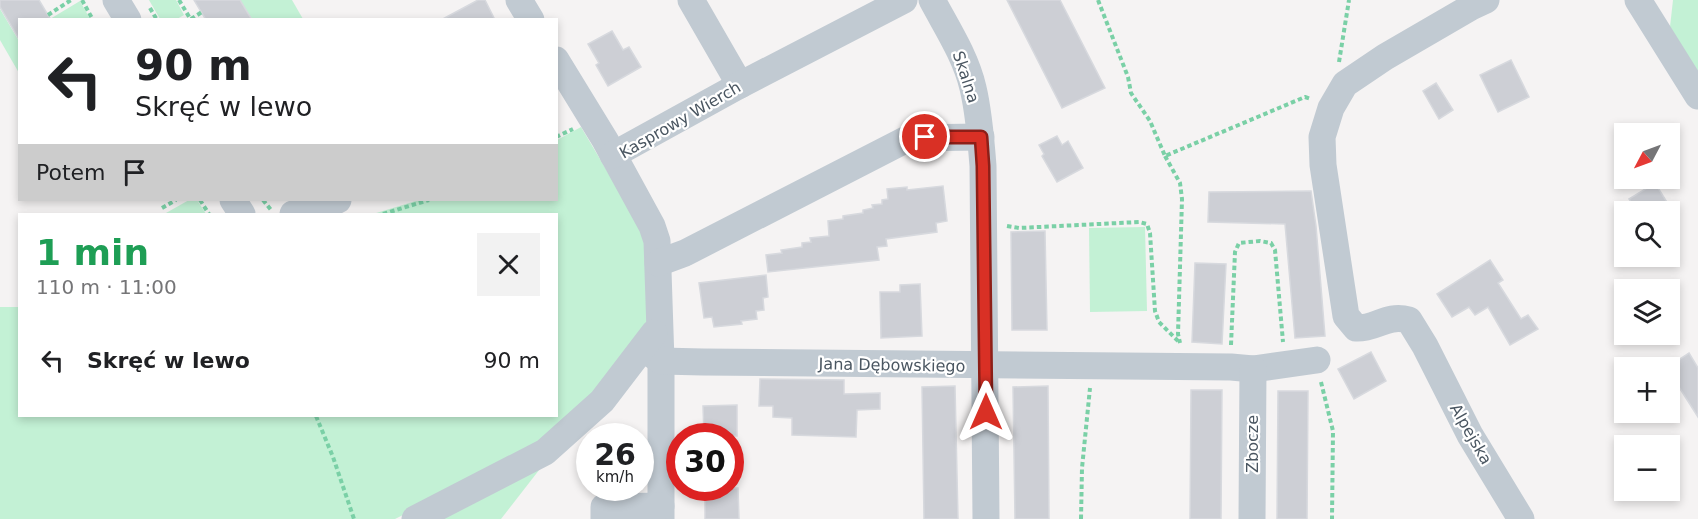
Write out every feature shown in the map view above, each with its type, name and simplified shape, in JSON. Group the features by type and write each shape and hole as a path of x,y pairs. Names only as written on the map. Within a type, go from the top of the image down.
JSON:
{"street":[{"path":"116,0 127,18"},
{"path":"519,0 530,18"},
{"path":"691,0 740,85"},
{"name":"Kasprowy Wierch","path":"661,513 652,354 660,325 657,241 613,155 740,85 904,0"},
{"name":"Skalna","path":"932,0 960,51 973,86 981,137 986,519"},
{"path":"1331,108 1346,84 1404,46 1471,6 1486,0"},
{"path":"1638,0 1698,96"},
{"path":"558,63 613,155"},
{"name":"Alpejska","path":"1331,108 1322,137 1323,165 1346,316 1356,328 1364,329 1388,319 1399,317 1409,320 1425,346 1470,435 1521,519"},
{"path":"658,262 685,253 909,138 981,137"},
{"path":"296,213 335,201"},
{"path":"415,519 545,452 652,354"},
{"name":"Jana Dębowskiego","path":"652,354 985,366 1253,369 1317,360"},
{"name":"Zbocze","path":"1252,519 1253,369"},
{"path":"604,519 604,507 661,513"}],"path":[{"path":"48,15 72,0"},
{"path":"82,0 92,18"},
{"path":"179,0 190,18"},
{"path":"1000,225 1018,228 1139,222 1147,224 1150,233 1155,311 1159,322 1182,344 1178,334 1182,199 1180,183 1150,121 1131,93 1128,77 1098,0"},
{"path":"1338,64 1349,0"},
{"path":"193,18 202,12"},
{"path":"1165,156 1305,97 1331,108"},
{"path":"162,208 174,201"},
{"path":"386,213 426,201"},
{"path":"1317,360 1334,431 1332,519"},
{"path":"1081,519 1082,468 1092,366"},
{"path":"316,417 354,519"}],"green space":[{"path":"149,0 176,0 184,15 179,18 159,18"},
{"path":"240,0 292,0 302,18 251,18"},
{"path":"1673,0 1698,0 1698,72 1670,27"},
{"path":"80,1 89,18 52,18"},
{"path":"0,9 18,39 18,71 0,40"},
{"path":"581,127 645,235 650,320 570,423 503,465 395,519 0,519 0,307 18,307 18,417 558,417 558,213 376,213 416,201 558,201 558,139"},
{"path":"187,201 198,201 205,213 166,213"},
{"path":"1145,227 1147,311 1090,312 1089,228"},
{"path":"543,465 501,519 434,519"}],"building":[{"path":"0,0 39,0 50,18 18,18 18,38 0,7"},
{"path":"194,0 240,0 251,18 205,18"},
{"path":"478,0 485,0 494,18 445,18"},
{"path":"1007,0 1060,0 1105,88 1062,108"},
{"path":"612,31 623,50 629,47 641,67 608,86 596,65 599,63 588,44"},
{"path":"1511,60 1529,97 1498,112 1480,75"},
{"path":"1436,83 1453,110 1439,119 1423,91"},
{"path":"1057,136 1062,145 1068,141 1083,168 1057,182 1042,156 1044,154 1039,145"},
{"path":"943,186 947,221 936,223 937,232 886,239 887,246 877,247 879,260 768,272 766,255 802,247 802,243 811,242 810,238 829,236 828,221 863,213 863,210 873,208 872,205 882,204 882,200 888,199 887,189 907,187 907,190"},
{"path":"1645,189 1659,189 1666,201 1630,201 1629,199"},
{"path":"1311,191 1325,336 1295,338 1285,224 1208,222 1209,192"},
{"path":"1045,231 1047,330 1012,330 1011,232"},
{"path":"1490,260 1503,280 1498,283 1521,319 1528,315 1538,329 1510,345 1488,307 1475,315 1469,307 1452,317 1437,294"},
{"path":"1195,263 1226,264 1222,344 1192,342"},
{"path":"766,275 768,297 763,298 764,310 756,311 757,319 741,321 742,324 714,327 712,317 704,318 699,283"},
{"path":"920,284 922,336 881,338 880,292 900,292 900,285"},
{"path":"1371,352 1386,381 1354,399 1338,369"},
{"path":"1689,353 1698,368 1698,417 1680,389 1680,359"},
{"path":"760,379 844,380 844,394 880,393 880,409 857,410 856,437 792,435 792,418 773,417 773,406 759,406"},
{"path":"955,386 958,519 924,519 922,387"},
{"path":"1048,386 1049,519 1015,519 1013,387"},
{"path":"1191,390 1222,390 1221,519 1190,519"},
{"path":"1278,391 1308,391 1307,519 1277,519"},
{"path":"737,405 737,423 704,423 703,406"},
{"path":"705,501 738,501 739,519 705,519"}],"route":[{"path":"925,137 981,137 986,412"}]}
